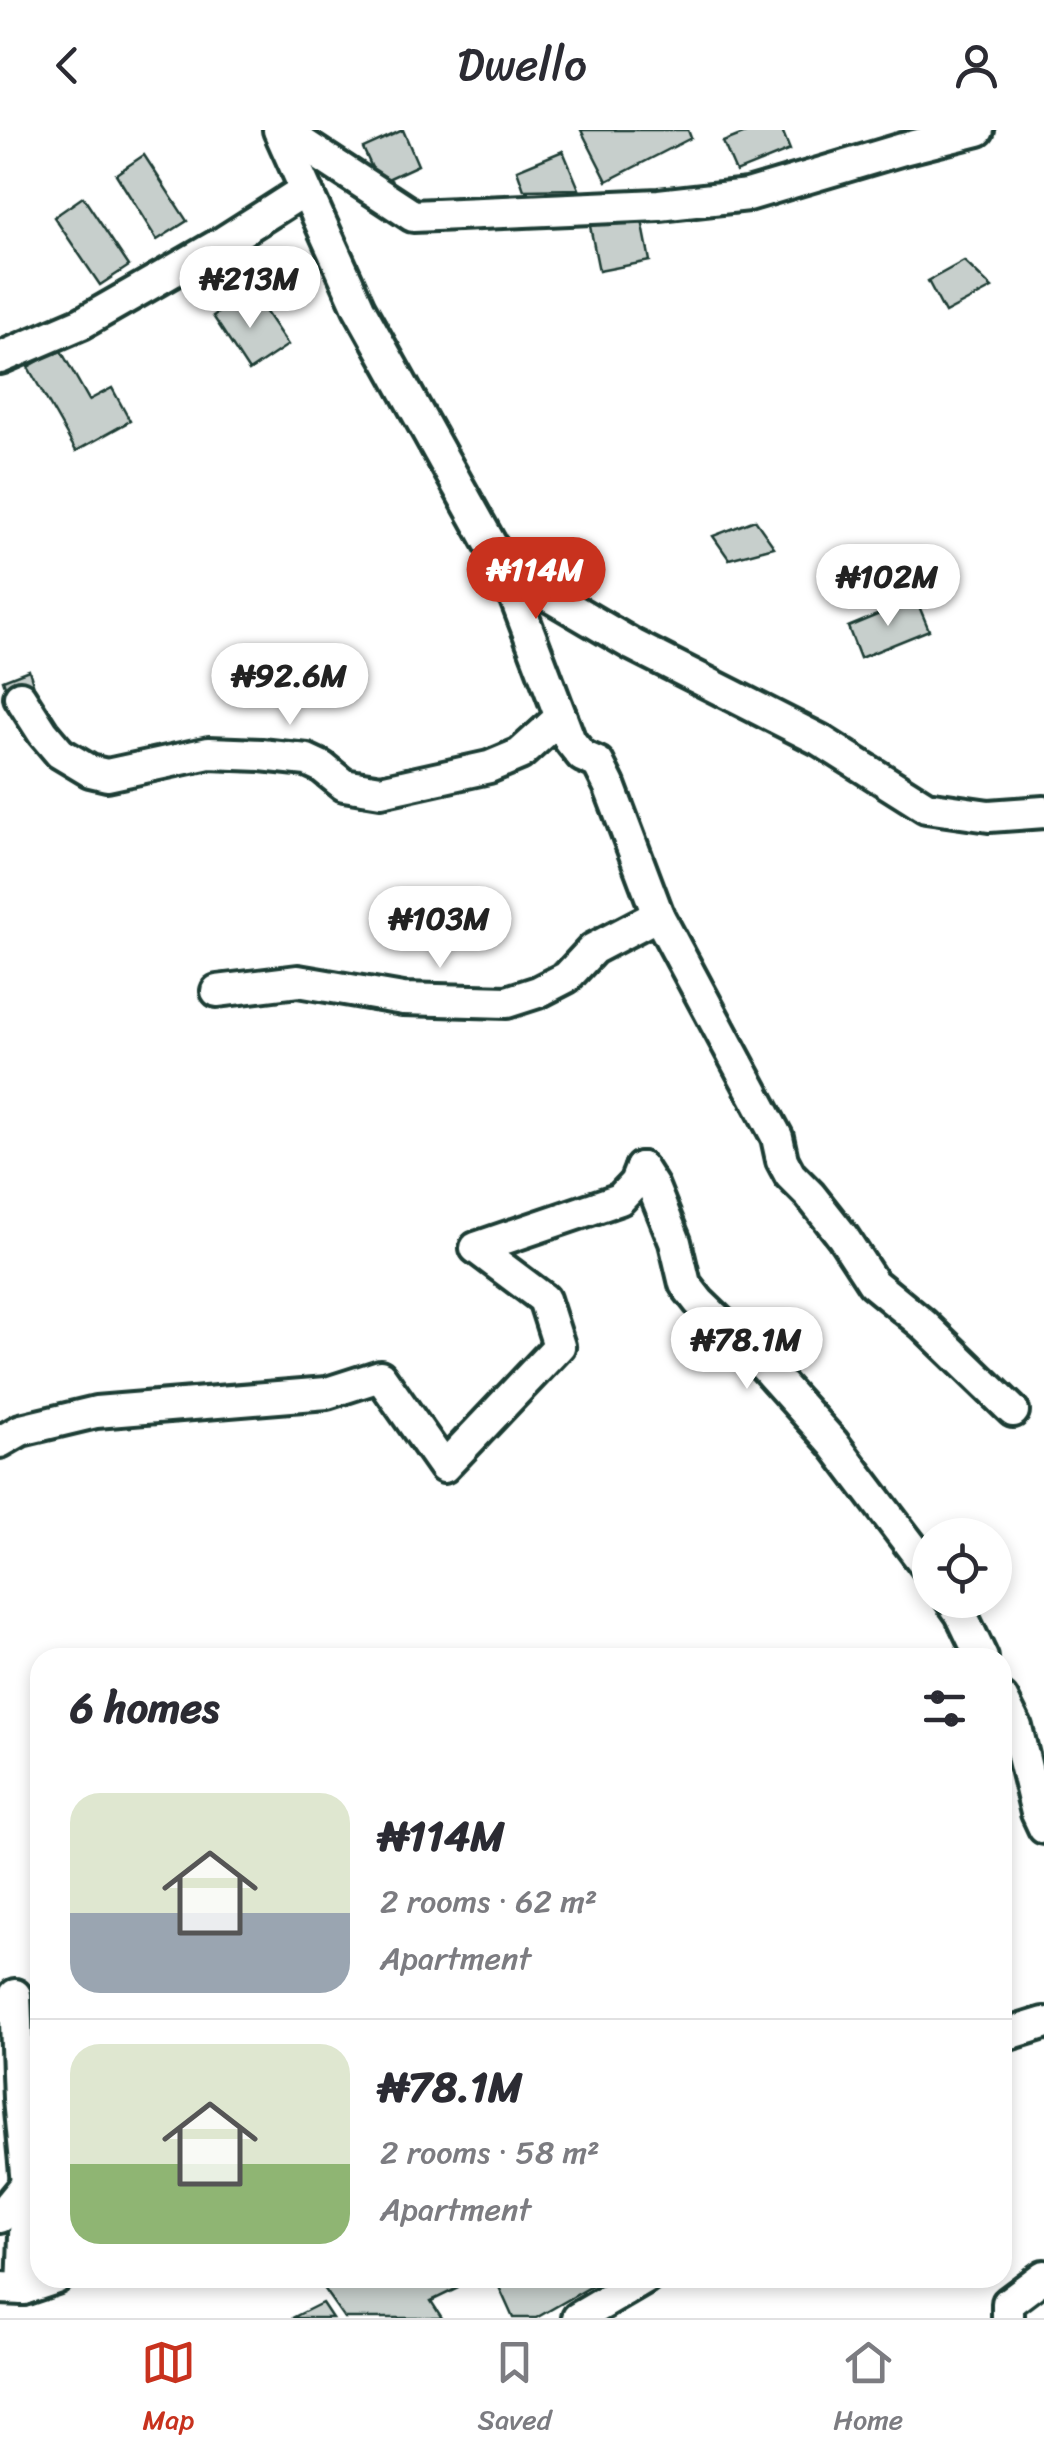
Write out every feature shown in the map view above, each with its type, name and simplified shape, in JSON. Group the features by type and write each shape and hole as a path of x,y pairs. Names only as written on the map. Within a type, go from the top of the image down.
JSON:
{"street":[{"path":"280,130 414,216 659,205 748,196 898,139 978,130"},
{"path":"280,130 358,308 505,570 570,741 582,756 598,763 604,774 658,915 777,1137 790,1175 844,1237 873,1283 923,1324 1013,1411"},
{"path":"0,358 82,323 305,190"},
{"path":"505,570 633,644 820,740 926,807 989,816 1044,812"},
{"path":"20,697 42,733 60,753 107,775 209,753 261,755 307,760 344,785 381,791 489,767 520,754 561,717"},
{"path":"217,991 298,981 403,999 506,1002 567,977 593,949 658,915"},
{"path":"0,1442 21,1430 96,1412 327,1393 380,1376 444,1467 559,1346 544,1299 476,1248 620,1200 642,1168 675,1242 685,1284 833,1443 912,1547"},
{"path":"963,1618 977,1648"},
{"path":"1012,1719 1044,1828"},
{"path":"16,1995 19,2099 30,2160"},
{"path":"1012,2033 1044,2022"},
{"path":"0,2217 30,2186"},
{"path":"12,2289 30,2201"},
{"path":"1008,2318 1008,2303 1044,2276"},
{"path":"578,2318 629,2288"}],"building":[{"path":"403,130 418,165 379,183 363,148"},
{"path":"581,130 688,130 691,138 607,181"},
{"path":"753,130 782,130 790,150 736,172 723,142"},
{"path":"563,151 579,189 524,190 517,170"},
{"path":"144,155 187,221 157,240 116,174"},
{"path":"83,197 129,266 100,285 54,217"},
{"path":"641,215 650,261 599,271 590,226"},
{"path":"964,261 992,288 945,313 928,281"},
{"path":"251,290 288,345 249,371 213,316"},
{"path":"60,349 89,400 112,388 130,421 76,451 28,367"},
{"path":"755,520 774,547 729,559 713,536"},
{"path":"916,599 929,630 860,658 848,627"},
{"path":"29,670 35,690 10,701 3,680"},
{"path":"323,2288 458,2288 431,2301 442,2318 344,2318"},
{"path":"500,2288 588,2288 536,2318 513,2318"},
{"path":"322,2303 332,2318 292,2318"}]}
